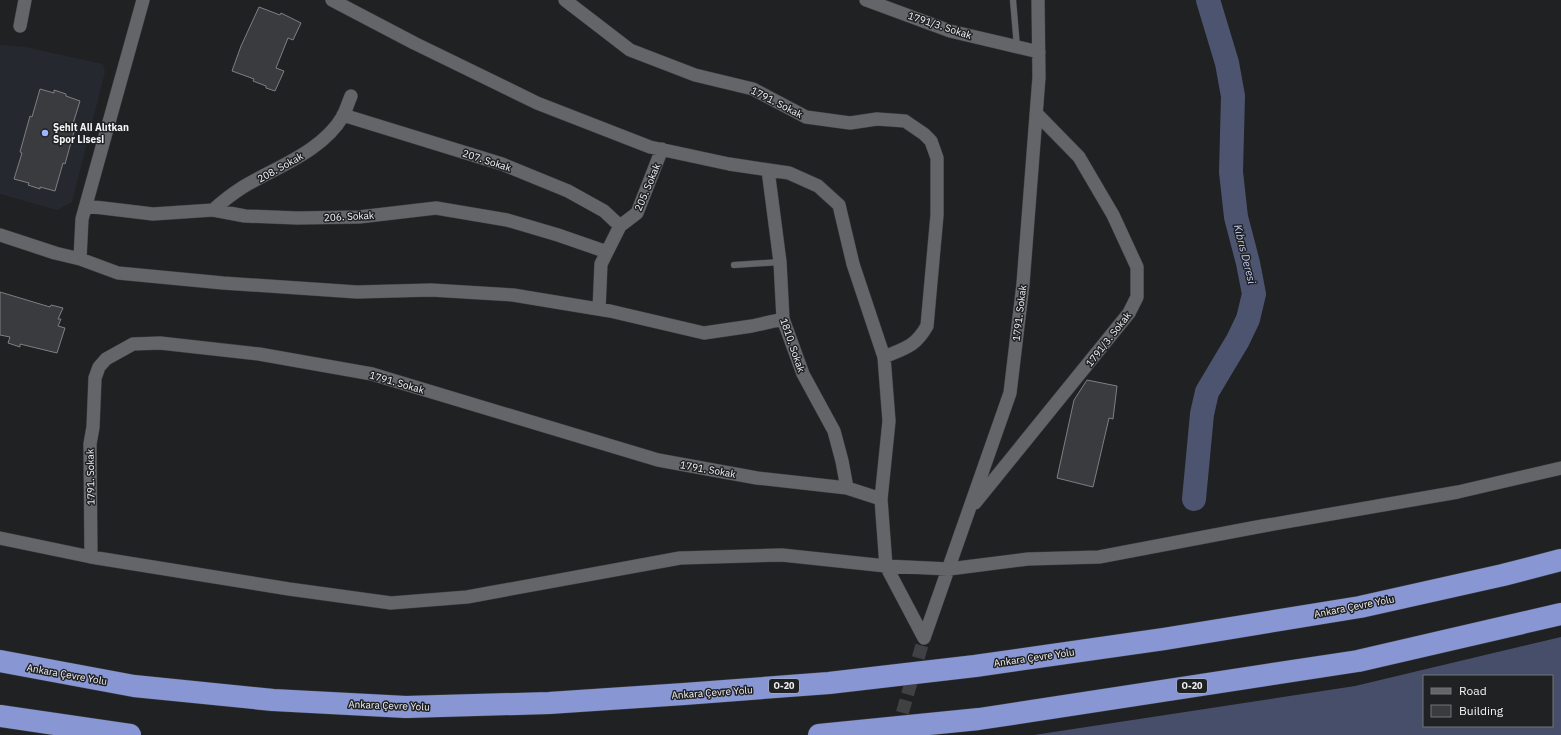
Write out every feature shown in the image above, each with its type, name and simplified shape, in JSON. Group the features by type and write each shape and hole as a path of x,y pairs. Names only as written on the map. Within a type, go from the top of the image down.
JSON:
{"highway":[{"name":"Ankara Çevre Yolu","path":"0,662 134,686 273,700 406,707 549,703 829,683 975,666 1164,639 1360,607 1561,560"},
{"name":"O-20","path":"819,735 979,719 1350,662 1561,614"},
{"path":"0,716 130,735"}],"street":[{"path":"20,26 25,0"},
{"path":"80,259 82,219 143,0"},
{"path":"332,0 414,43 537,103 650,147 729,164 789,173 818,186 839,205 853,264 884,357 889,421 881,499 886,566"},
{"name":"1791. Sokak","path":"565,0 630,50 652,60 695,75 753,88 806,117 850,123 878,119 905,121 924,134 931,142 936,158 937,215 927,326 920,338 912,345 884,357"},
{"name":"1791/3. Sokak","path":"866,0 950,31 1039,52"},
{"name":"1791. Sokak","path":"886,566 924,638 1010,393 1023,284 1039,77 1038,0"},
{"name":"208. Sokak","path":"213,210 243,186 297,159 318,142 335,127 343,116 351,96"},
{"name":"1791/3. Sokak","path":"970,509 1124,320 1137,297 1137,268 1113,215 1079,157 1036,113"},
{"name":"207. Sokak","path":"343,116 510,167 568,191 604,211 620,226"},
{"name":"205. Sokak","path":"599,309 601,264 620,226 637,213 662,149"},
{"name":"1810. Sokak","path":"768,170 780,262 783,319 803,374 834,431 847,488"},
{"name":"206. Sokak","path":"86,206 153,214 213,210 245,216 297,218 359,216 436,208 508,220 607,252"},
{"path":"0,235 118,272 216,282 357,292 431,290 513,295 599,309 704,332 752,326 783,319"},
{"name":"1791. Sokak","path":"91,557 90,444 93,428 95,378 99,367 106,359 133,344 160,343 259,354 372,374 658,460 757,478 847,488 881,499"},
{"path":"0,538 91,557 289,589 391,603 467,597 680,558 782,555 886,566 949,569 1028,559 1099,557 1256,527 1458,492 1561,468"}],"lane":[{"path":"1013,0 1017,47"},
{"path":"734,265 780,262"}],"shaded area":[{"name":"Şehit Ali Alıtkan Spor Lisesi","path":"0,45 25,47 103,64 105,72 72,202 57,210 0,194"},
{"path":"1561,637 1561,735 1034,735 1355,686"}],"building":[{"path":"259,7 280,15 281,13 301,23 293,40 288,38 276,68 284,71 275,91 253,81 254,79 232,71 241,46"},
{"path":"40,89 54,93 54,90 80,101 72,127 75,128 65,164 63,163 55,191 40,187 40,189 28,185 29,183 14,179 22,153 20,152 30,116 32,117"},
{"path":"0,292 50,307 51,305 63,308 58,319 61,319 58,326 65,328 57,353 20,344 20,347 8,343 10,337 0,335"},
{"path":"1087,380 1117,386 1113,419 1109,418 1093,487 1057,478 1074,400"}],"waterway":[{"name":"Kıbrıs Deresi","path":"1194,499 1202,414 1207,392 1238,340 1248,319 1254,294 1248,263 1236,217 1231,172 1233,96 1227,63 1208,0"}],"tunnel":[{"path":"897,731 924,638"}],"place":[{"name":"Şehit Ali Alıtkan Spor Lisesi","path":"45,133"}]}
